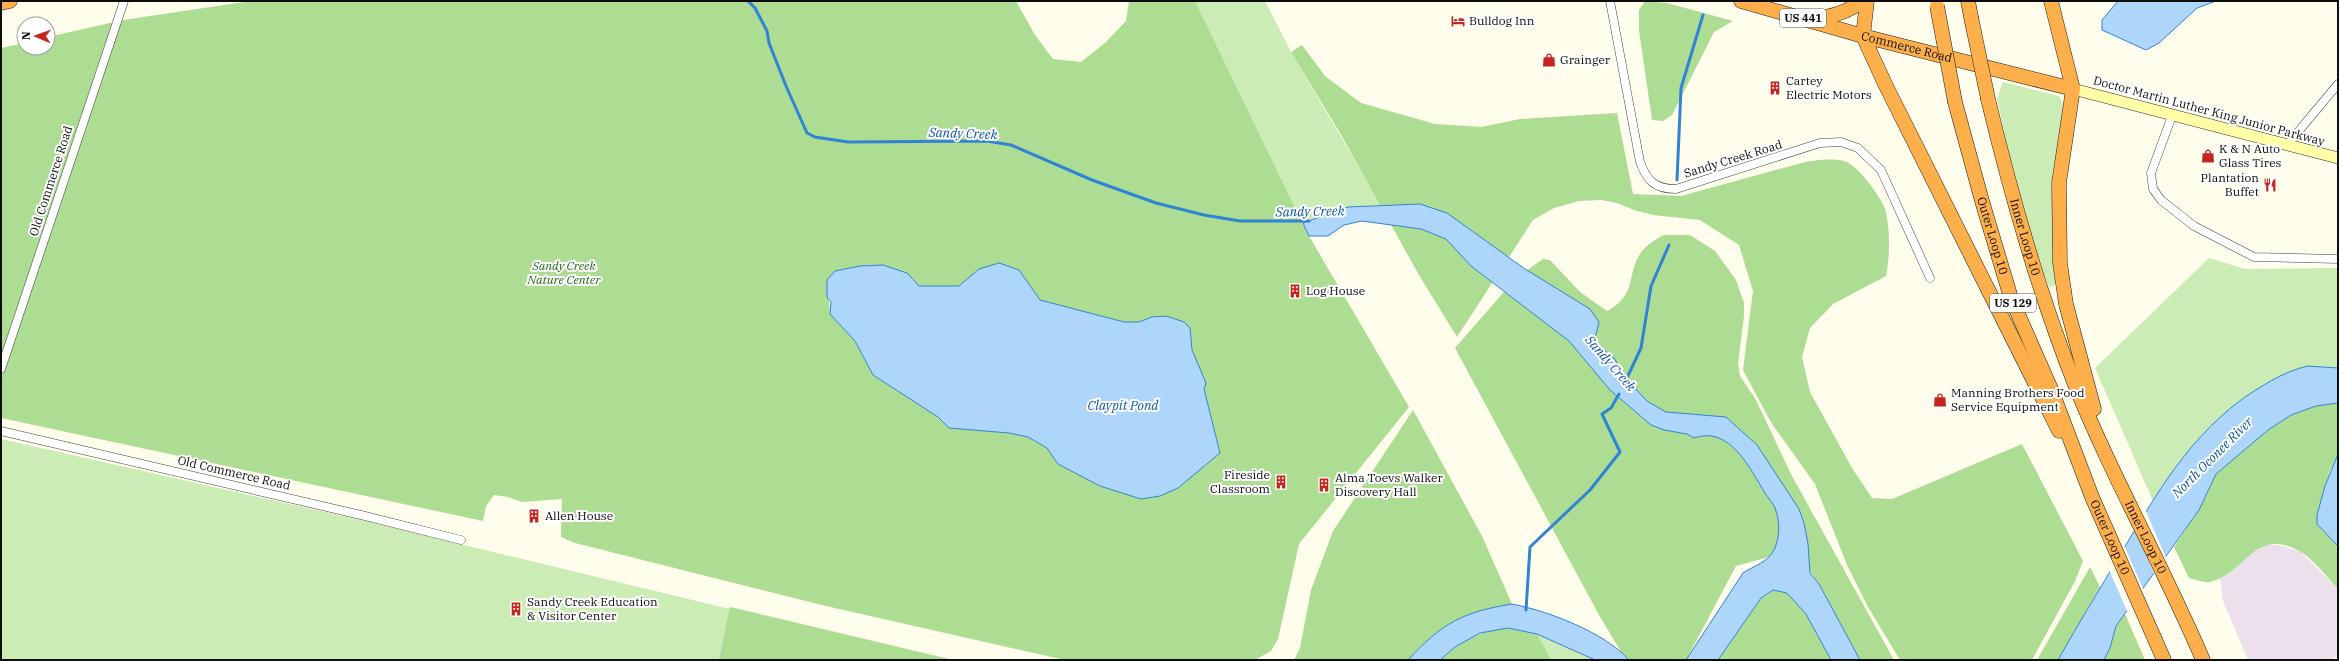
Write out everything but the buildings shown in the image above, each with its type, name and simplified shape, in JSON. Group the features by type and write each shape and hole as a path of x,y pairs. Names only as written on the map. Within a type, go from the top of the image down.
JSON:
{"highway":[{"path":"1,3 10,1"},
{"path":"1809,19 1829,17 1852,8 1861,1"},
{"path":"1867,1 1863,36 1885,84 2092,497"},
{"name":"Inner Loop 10","path":"1968,1 1988,99 2010,193 2032,267 2074,382 2106,454 2191,631 2203,660"},
{"path":"2051,1 2073,89 2060,183 2060,263 2066,304 2106,454"},
{"name":"Commerce Road","path":"1748,2 1863,36 2073,89"},
{"name":"Outer Loop 10","path":"1937,3 1956,102 1982,201 2011,298 2052,388 2092,497 2164,659"}],"main road":[{"name":"Doctor Martin Luther King Junior Parkway","path":"2073,89 2338,158"}],"street":[{"name":"Old Commerce Road","path":"1,369 124,1"},
{"name":"Sandy Creek Road","path":"1610,1 1640,162 1650,182 1665,189 1676,188 1820,143 1841,142 1858,148 1881,170 1930,278"},
{"path":"2287,144 2338,84"},
{"path":"2172,116 2151,174 2153,189 2161,200 2194,226 2254,257 2338,259"},
{"name":"Old Commerce Road","path":"1,431 332,508 461,540"}],"shaded area":[{"path":"2266,545 2279,545 2301,552 2338,589 2338,655 2331,660 2248,660 2223,601 2220,578 2227,575 2247,556"}],"green space":[{"name":"Sandy Creek Nature Center","path":"251,1 1016,1 1035,35 1053,59 1081,62 1105,43 1126,21 1129,1 1195,1 1309,236 1409,407 1299,544 1278,639 1271,651 1255,660 1065,660 826,606 575,543 561,537 562,499 522,502 508,497 494,495 486,506 483,521 1,418 1,48 16,45 16,56 56,56 56,35 123,20","holes":["860,266 907,273 919,286 959,286 979,269 1019,270 1040,300 1124,322 1139,322 1152,317 1166,316 1184,322 1190,328 1192,350 1206,383 1204,389 1220,453 1117,491 1100,486 1058,464 1047,448 1028,437 1009,433 949,428 938,417 873,375 855,341 830,314 827,280 835,271"]},
{"path":"1195,1 1265,1 1291,52 1381,205 1348,207 1303,223"},
{"path":"1645,1 1667,3 1733,21 1714,32 1672,115 1663,121 1652,120 1639,30 1639,10"},
{"path":"1302,45 1325,76 1361,103 1435,124 1481,127 1520,119 1617,113 1633,194 1681,196 1805,162 1820,160 1844,161 1856,168 1875,191 1886,212 1889,244 1886,276 1833,304 1810,328 1802,357 1810,392 1852,468 1872,498 1892,499 2022,444 2083,561 2075,581 2032,660 1900,660 1868,607 1847,565 1815,484 1772,424 1743,370 1753,291 1739,245 1700,220 1653,215 1634,210 1617,203 1601,200 1579,201 1554,208 1533,220 1457,337 1419,275 1340,133 1291,52"},
{"path":"2003,82 2059,96 2063,104 2052,208 2056,282 2054,286 2049,287 2033,241 2009,154 1997,99"},
{"path":"1664,235 1690,235 1715,251 1736,280 1744,303 1744,316 1738,364 1740,376 1756,400 1792,476 1894,660 1860,660 1819,584 1795,550 1736,566 1686,660 1629,660 1621,652 1599,615 1455,348 1517,277 1543,259 1550,260 1580,292 1607,311 1624,298 1628,291 1637,259 1642,251 1652,242"},
{"path":"2209,258 2245,269 2338,268 2338,368 2315,366 2292,371 2249,396 2232,408 2216,421 2190,449 2153,501 2095,368"},
{"path":"2338,403 2338,454 2330,471 2317,515 2317,524 2338,546 2338,589 2306,555 2285,545 2272,544 2251,554 2233,570 2210,582 2189,578 2174,547 2199,510 2216,474 2234,457 2268,430 2291,415 2316,406"},
{"path":"1413,410 1482,536 1512,604 1480,611 1454,621 1420,647 1408,660 1294,660 1300,648 1311,590 1333,531"},
{"path":"1,439 369,522 942,660 1,660"},
{"path":"2090,567 2100,587 2058,660 2037,660"},
{"path":"1773,590 1787,593 1806,614 1831,660 1718,660 1761,598"},
{"path":"730,607 928,654 954,660 719,660"},
{"path":"2125,614 2145,660 2103,660 2116,626"},
{"path":"1508,628 1537,634 1551,660 1440,660 1463,642 1471,638 1489,631"},
{"path":"1537,634 1595,660 1451,660 1541,643"}],"water":[{"path":"2118,1 2216,1 2197,8 2159,43 2146,50 2102,30 2102,20"},
{"path":"1420,204 1447,213 1525,269 1590,309 1599,322 1594,343 1614,358 1629,382 1647,401 1666,412 1726,417 1757,445 1799,509 1804,523 1808,544 1810,573 1819,584 1860,660 1831,660 1806,614 1787,593 1773,590 1761,598 1718,660 1686,660 1743,573 1764,561 1774,550 1779,529 1777,513 1774,506 1753,472 1728,443 1718,438 1707,436 1694,438 1687,434 1664,430 1651,425 1610,390 1569,341 1471,266 1446,239 1421,229 1362,221 1344,225 1328,236 1309,236 1303,223 1348,207"},
{"name":"Claypit Pond","path":"999,263 1019,270 1040,300 1124,322 1139,322 1152,317 1166,316 1184,322 1190,328 1192,350 1206,383 1204,389 1220,453 1178,488 1160,496 1141,499 1100,486 1058,464 1047,448 1028,437 1009,433 949,428 938,417 873,375 855,341 830,314 831,302 827,297 827,280 835,271 860,266 883,265 907,273 919,286 959,286 979,269"},
{"name":"North Oconee River","path":"2308,366 2338,368 2338,403 2316,406 2291,415 2268,430 2216,474 2199,510 2116,626 2110,648 2104,660 2058,660 2148,508 2193,445 2210,426 2251,393 2285,374"},
{"path":"2338,454 2338,546 2317,524 2317,515 2325,486"},
{"path":"1512,604 1558,617 1575,624 1605,640 1629,660 1595,660 1537,634 1508,628 1480,633 1455,647 1440,660 1408,660 1420,647 1454,621 1480,611"}],"pier":[{"path":"2145,509 2167,560 2155,576 2134,528"},
{"path":"2124,545 2144,591 2128,613 2109,570"}],"waterway":[{"name":"Sandy Creek","path":"748,1 755,8 767,31 769,43 807,133 815,137 848,142 987,141 1011,145 1092,180 1156,203 1204,215 1240,221 1309,221"},
{"path":"1677,180 1681,88 1703,15"},
{"path":"1626,380 1641,348 1651,286 1669,245"},
{"path":"1526,610 1530,547 1590,490 1620,452 1602,414 1611,408 1619,394"}],"place":[{"name":"Bulldog Inn","path":"1458,21"},
{"name":"Grainger","path":"1549,60"},
{"name":"Cartey Electric Motors","path":"1775,88"},
{"name":"K & N Auto Glass Tires","path":"2208,156"},
{"name":"Plantation Buffet","path":"2270,185"},
{"name":"Log House","path":"1295,291"},
{"name":"Manning Brothers Food Service Equipment","path":"1940,400"},
{"name":"Fireside Classroom","path":"1281,482"},
{"name":"Alma Toevs Walker Discovery Hall","path":"1324,485"},
{"name":"Allen House","path":"534,516"},
{"name":"Sandy Creek Education & Visitor Center","path":"516,609"}]}
